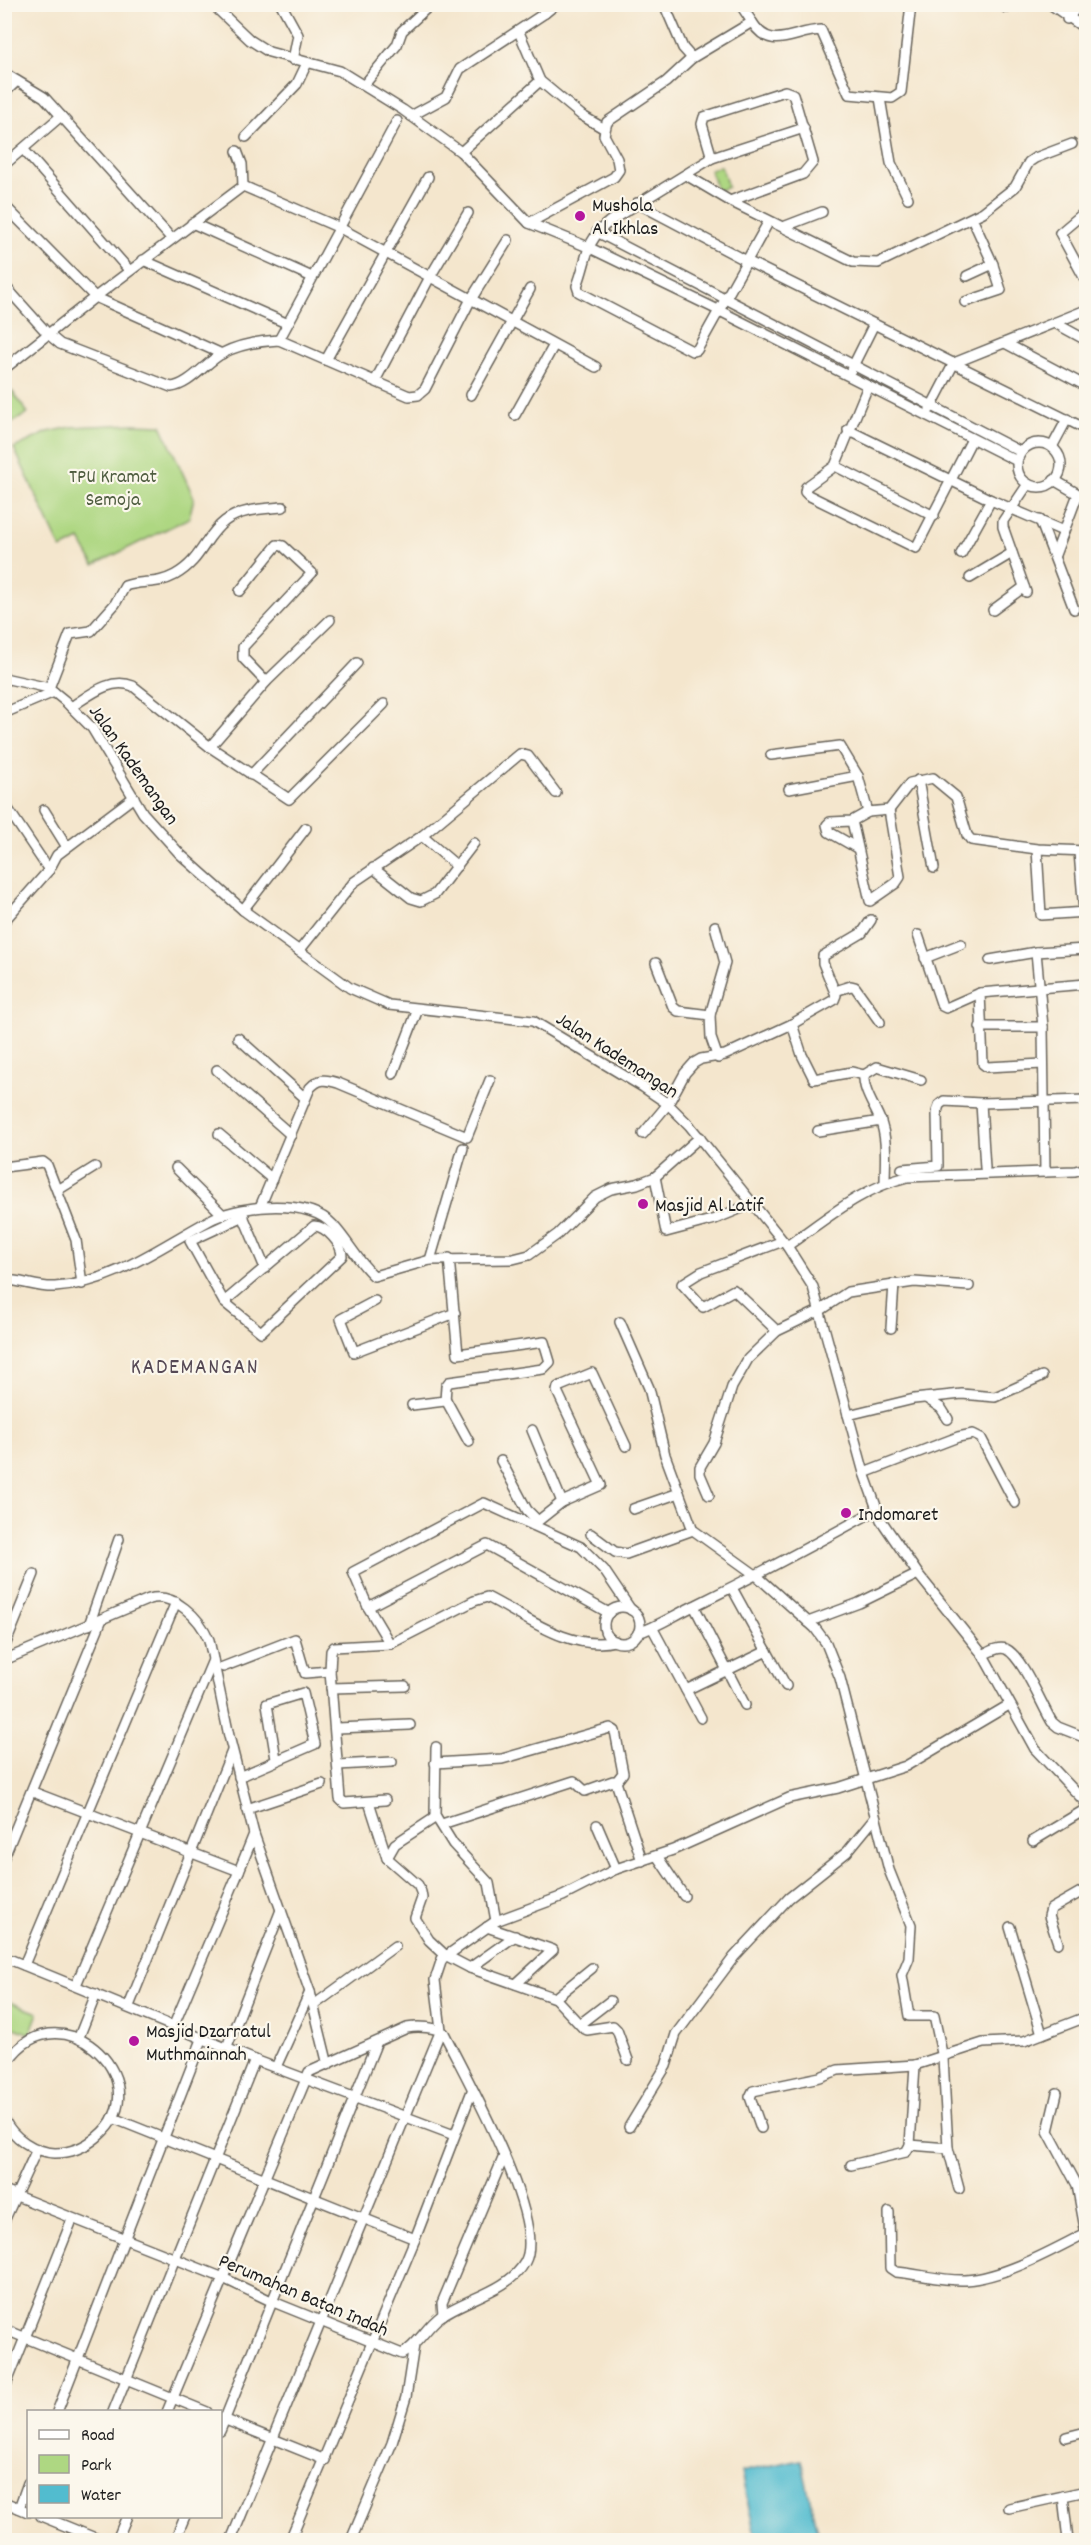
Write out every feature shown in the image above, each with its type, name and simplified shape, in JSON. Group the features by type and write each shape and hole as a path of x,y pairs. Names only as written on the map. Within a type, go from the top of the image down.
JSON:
{"street":[{"path":"212,4 259,47 293,60 340,71 411,116 461,152 529,223 588,247 718,310 931,405 1019,457"},
{"path":"281,4 298,35 293,60"},
{"path":"364,85 397,45 402,31 431,4"},
{"path":"540,4 545,13"},
{"path":"411,116 446,97 460,69 519,32 556,4"},
{"path":"664,4 683,48 692,57"},
{"path":"740,4 759,34 771,39 821,30 849,94 880,98 892,98 901,92 910,4"},
{"path":"1000,4 1006,8 1017,4"},
{"path":"1050,4 1067,19 1086,29"},
{"path":"1067,19 1080,4"},
{"path":"603,128 613,117 666,82 692,57 752,22"},
{"path":"519,32 540,81 581,115 603,128"},
{"path":"246,137 297,84 308,63"},
{"path":"4,73 40,93 171,238"},
{"path":"4,93 17,81"},
{"path":"461,152 540,81"},
{"path":"712,158 701,120 790,91 794,94 813,162 803,174 730,201"},
{"path":"880,98 891,163 908,198"},
{"path":"4,165 61,116"},
{"path":"279,340 286,323 397,121"},
{"path":"529,223 616,174 619,164 604,135 603,128"},
{"path":"769,220 718,310 702,346 692,351 580,294 577,286 588,247 597,232 637,203 712,158 804,128"},
{"path":"686,175 730,201 853,262 878,263 972,219 1015,187 1029,162 1072,144"},
{"path":"23,149 129,270"},
{"path":"237,151 242,164 243,186"},
{"path":"326,360 428,177"},
{"path":"243,186 340,228 597,368"},
{"path":"4,369 129,270 243,186"},
{"path":"637,203 745,260 1086,429"},
{"path":"4,205 95,297 222,354"},
{"path":"1086,211 1060,232 1082,262 1086,281"},
{"path":"783,227 822,212"},
{"path":"375,381 430,277 468,213"},
{"path":"965,302 1001,290 993,264 972,219"},
{"path":"192,223 312,277"},
{"path":"597,232 851,371 868,386 972,439 1019,457"},
{"path":"4,285 48,334 69,349 171,387 182,383 222,354 244,346 279,340 408,396 421,394 470,300 508,240"},
{"path":"143,260 286,323"},
{"path":"967,276 993,264"},
{"path":"471,395 530,289"},
{"path":"926,416 954,363 1086,310"},
{"path":"1055,323 1086,340"},
{"path":"851,371 874,324"},
{"path":"1005,343 1086,386"},
{"path":"515,415 554,345"},
{"path":"868,386 835,466 807,487 806,494 912,548 920,544 972,439"},
{"path":"1052,447 1067,419"},
{"path":"848,430 991,500 1063,531"},
{"path":"1038,442 1052,447 1060,458 1061,468 1054,480 1040,487 1028,484 1018,471 1019,457 1028,445 1038,442"},
{"path":"835,466 934,516"},
{"path":"1054,480 1078,494 1056,555"},
{"path":"993,610 1025,590 1003,521 1014,509 1028,484"},
{"path":"961,554 991,500"},
{"path":"4,713 51,689 70,634 91,631 115,604 125,586 150,584 176,575 194,562 216,530 235,515 251,510 283,507"},
{"path":"1040,520 1056,555 1074,609"},
{"path":"240,591 277,545 283,546 312,573 243,648 243,658 266,682"},
{"path":"970,578 1012,553"},
{"path":"210,747 266,682 330,620"},
{"path":"251,775 357,663"},
{"path":"4,678 51,689"},
{"path":"71,707 105,686 125,683 210,747 289,799 384,704"},
{"name":"Jalan Kademangan","path":"51,689 71,707 101,742 150,821 180,854 243,910 350,988 371,1000 418,1009 533,1022 668,1104 700,1137 785,1244 813,1287 876,1510 918,1574 983,1655 1035,1749 1086,1803"},
{"path":"771,755 840,746 858,776 868,812"},
{"path":"299,951 354,882 422,836 520,754 528,756 556,793"},
{"path":"789,789 858,776"},
{"path":"857,848 829,832 827,828 830,822 852,821 868,812 889,810 910,783 933,778 956,797 967,836 971,840 1037,849 1083,851 1085,912 1041,915 1037,849"},
{"path":"918,780 933,868"},
{"path":"4,921 49,870 57,855 134,797"},
{"path":"4,803 8,814 49,870"},
{"path":"44,810 67,848"},
{"path":"852,821 870,901 896,884 900,877 889,810"},
{"path":"243,910 306,828"},
{"path":"422,836 457,866"},
{"path":"373,868 411,898 421,901 435,894 474,843"},
{"path":"643,1134 668,1104 688,1069 701,1059 718,1058 829,1004 836,997 823,963 824,956 862,933 871,920"},
{"path":"715,926 725,963 710,1015 711,1038 718,1058"},
{"path":"918,935 943,1007 980,993 1039,987 1086,986"},
{"path":"926,958 961,944"},
{"path":"990,960 1036,952 1086,949"},
{"path":"1036,952 1043,1027 1046,1172"},
{"path":"656,963 673,1007 678,1011 710,1015"},
{"path":"835,991 855,987 880,1022"},
{"path":"980,993 982,1060 987,1067 1043,1064"},
{"path":"393,1074 418,1009"},
{"path":"792,1024 802,1055 814,1079 852,1072 864,1075 877,1067 921,1080"},
{"path":"980,1028 1043,1027"},
{"path":"238,1038 305,1098"},
{"path":"217,1070 291,1135"},
{"path":"864,1075 864,1083 881,1121 885,1152 885,1183"},
{"path":"260,1207 305,1098 314,1083 328,1080 467,1137 490,1080"},
{"path":"902,1169 938,1166 937,1112 941,1102 1086,1100"},
{"path":"981,1103 986,1168"},
{"path":"818,1131 881,1121"},
{"path":"219,1134 272,1179"},
{"path":"224,1302 314,1226 324,1228 342,1251 338,1262 261,1332 224,1302 190,1240 242,1213 260,1207 284,1207 320,1215 333,1225 373,1276 430,1260 513,1259 529,1255 604,1192 655,1177 700,1137"},
{"path":"430,1260 463,1148"},
{"path":"4,1167 45,1163 58,1190 78,1248 82,1284"},
{"path":"58,1190 95,1167"},
{"path":"176,1168 222,1214"},
{"path":"777,1331 734,1290 703,1307 682,1284 701,1272 785,1244 862,1194 885,1183 907,1177 1075,1171 1086,1168"},
{"path":"655,1177 666,1232 715,1219 754,1203"},
{"path":"4,1280 46,1287 82,1284 117,1273 222,1214 242,1213"},
{"path":"242,1213 265,1268"},
{"path":"448,1258 458,1354 544,1341 550,1362 543,1369 449,1382 446,1386 446,1400 468,1442"},
{"path":"709,1495 700,1474 700,1467 714,1443 738,1372 777,1331 821,1310 848,1292 914,1282 969,1286"},
{"path":"891,1328 894,1284"},
{"path":"375,1301 341,1319 354,1352 454,1313"},
{"path":"620,1322 649,1389 662,1447 693,1530 758,1576 808,1622 826,1643 840,1678 889,1870 912,1932 909,1958 902,1976 909,2016 933,2016 943,2058 948,2148 959,2189"},
{"path":"535,1522 562,1502 601,1485 557,1391 558,1387 592,1373 626,1446"},
{"path":"848,1415 891,1403 926,1398 962,1394 995,1397 1042,1376"},
{"path":"926,1398 941,1408 948,1419"},
{"path":"412,1405 446,1400"},
{"path":"532,1430 562,1502"},
{"path":"864,1473 957,1437 974,1434 981,1438 1015,1503"},
{"path":"501,1461 535,1522"},
{"path":"633,1509 679,1493"},
{"path":"390,1644 368,1607 353,1571 473,1507 486,1503 535,1522 588,1552 639,1618 638,1633"},
{"path":"385,1800 342,1802 330,1671 331,1651 334,1647 390,1644 474,1601 487,1597 544,1628 571,1638 598,1645 615,1641 628,1642 638,1633 653,1629 694,1606 758,1576 876,1510"},
{"path":"591,1534 615,1552 626,1554 693,1530"},
{"path":"89,1625 119,1539"},
{"path":"368,1607 487,1545 609,1613"},
{"path":"4,1648 34,1574"},
{"path":"808,1622 859,1603 918,1574"},
{"path":"732,1588 786,1686"},
{"path":"4,1670 7,1659 155,1597 164,1597 176,1602 206,1632 232,1751 254,1833 310,1992 328,2065"},
{"path":"24,1965 176,1602"},
{"path":"694,1606 746,1705"},
{"path":"615,1641 604,1629 609,1613 619,1607 631,1610"},
{"path":"5,1855 33,1792 102,1620"},
{"path":"653,1629 701,1718"},
{"path":"223,1667 295,1639 305,1673 330,1671"},
{"path":"983,1655 1001,1648 1007,1649 1018,1660 1052,1722 1058,1727 1086,1738"},
{"path":"686,1690 767,1651"},
{"path":"76,1985 213,1660"},
{"path":"331,1688 405,1686"},
{"path":"239,1777 315,1744 303,1693 267,1704 276,1759"},
{"path":"351,2541 395,2432 406,2397 414,2345 443,2315 484,2295 516,2274 526,2262 528,2233 523,2205 504,2156 441,2030 435,1980 442,1961 496,1921 563,1896 616,1869 657,1856 789,1798 867,1779 906,1766 1009,1705"},
{"path":"337,1728 410,1725"},
{"path":"435,1763 501,1759 610,1728 615,1731 623,1773 616,1782"},
{"path":"435,1747 439,1821 453,1844 489,1883 496,1921"},
{"path":"129,2006 232,1751"},
{"path":"338,1765 392,1762"},
{"path":"387,1858 395,1844 439,1821 574,1781 585,1791 609,1781 616,1782"},
{"path":"616,1782 642,1861"},
{"path":"248,1809 322,1784"},
{"path":"33,1792 239,1871"},
{"path":"369,1802 387,1858 418,1885 422,1898 416,1912 417,1924 442,1961 470,1968 555,1998 587,2030 613,2026 617,2030 628,2060"},
{"path":"1033,1841 1086,1809"},
{"path":"630,2127 666,2066 676,2034 734,1956 789,1898 847,1852 875,1818"},
{"path":"597,1825 616,1869"},
{"path":"174,2025 254,1833"},
{"path":"657,1856 684,1896"},
{"path":"1058,1943 1049,1916 1051,1909 1086,1889"},
{"path":"226,2047 281,1910"},
{"path":"1010,1926 1042,2034"},
{"path":"487,1927 553,1950 516,1984"},
{"path":"470,1968 514,1936"},
{"path":"314,2005 395,1946"},
{"path":"4,1957 129,2006 255,2060 308,2075 355,2098 454,2135"},
{"path":"555,1998 592,1968"},
{"path":"276,2067 310,1992"},
{"path":"79,2037 96,1994"},
{"path":"580,2024 609,2001"},
{"path":"761,2128 750,2097 753,2091 820,2077 838,2070 915,2065 943,2058 983,2043 1024,2041 1086,2017"},
{"path":"168,2410 221,2277 265,2180 308,2075 413,2027 441,2030"},
{"path":"231,2541 441,2030"},
{"path":"4,2068 10,2057 23,2045 39,2037 56,2033 79,2037 102,2053 112,2067 117,2092 113,2118 103,2133 89,2144 72,2151 54,2153 37,2149 21,2140 4,2119"},
{"path":"58,2410 203,2037"},
{"path":"325,2460 223,2418 315,2198 376,2044"},
{"path":"114,2410 255,2060"},
{"path":"851,2165 902,2154 910,2145 915,2065"},
{"path":"290,2541 415,2239 472,2091"},
{"path":"889,2212 888,2261 890,2268 896,2272 963,2280 979,2279 1005,2270 1086,2234 1077,2185 1048,2131 1057,2093"},
{"path":"113,2118 415,2239"},
{"path":"910,2145 948,2148"},
{"path":"4,2221 37,2149"},
{"path":"443,2315 442,2304 504,2156"},
{"name":"Perumahan Batan Indah","path":"4,2191 72,2220 221,2277 271,2301 402,2354 414,2345"},
{"path":"4,2390 72,2220"},
{"path":"4,2329 202,2410"},
{"path":"1066,2437 1086,2432"},
{"path":"4,2502 24,2510 27,2490"},
{"path":"1009,2508 1086,2491"},
{"path":"1063,2496 1068,2541"},
{"path":"43,2518 100,2541"},
{"path":"66,2527 70,2518"},
{"path":"117,2541 127,2518"},
{"path":"175,2541 185,2518"}],"green space":[{"path":"721,166 728,187 717,191 710,170"},
{"path":"12,391 28,413 12,423 5,412 4,396"},
{"name":"TPU Kramat Semoja","path":"161,425 194,498 189,518 94,565 80,540 61,549 14,448 48,432 72,427"},
{"path":"4,2000 38,2013 30,2034 5,2024"}],"water":[{"path":"801,2459 819,2540 756,2540 741,2472"}],"place":[{"name":"Mushola Al Ikhlas","path":"580,216"},
{"name":"Masjid Al Latif","path":"643,1204"},
{"name":"Indomaret","path":"846,1513"},
{"name":"Masjid Dzarratul Muthmainnah","path":"134,2041"}],"district":[{"name":"KADEMANGAN","path":"195,1365"}]}
